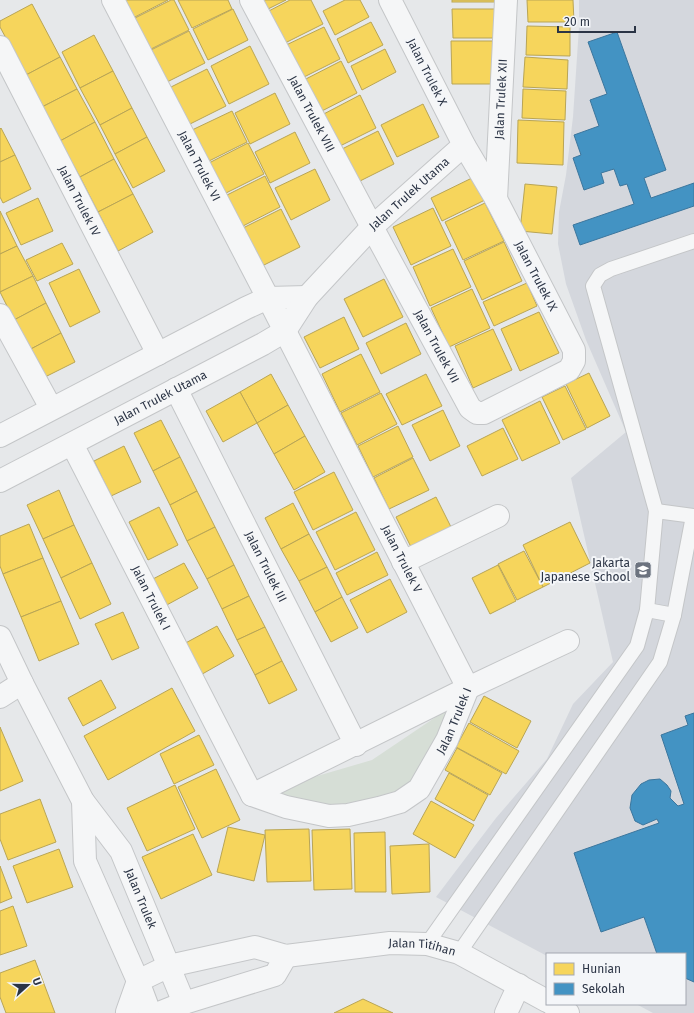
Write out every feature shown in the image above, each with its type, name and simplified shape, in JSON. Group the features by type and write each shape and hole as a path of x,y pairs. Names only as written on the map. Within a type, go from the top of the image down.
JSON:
{"street":[{"name":"Jalan Trulek VI","path":"113,0 285,331"},
{"name":"Jalan Trulek VIII","path":"251,0 372,227"},
{"name":"Jalan Trulek X","path":"390,0 464,144"},
{"name":"Jalan Trulek XII","path":"496,199 506,0"},
{"name":"Jalan Trulek IV","path":"0,47 158,354"},
{"name":"Jalan Trulek Utama","path":"0,481 263,344 285,331 307,297 372,227 464,144"},
{"name":"Jalan Trulek IX","path":"464,144 496,199 574,350 574,362 569,370 528,390"},
{"name":"Jalan Trulek VII","path":"372,227 470,408 476,413 484,413 528,390"},
{"path":"0,436 51,408 268,298 307,297"},
{"path":"0,315 51,408"},
{"name":"Jalan Trulek V","path":"285,331 468,688"},
{"name":"Jalan Trulek III","path":"176,389 356,744"},
{"name":"Jalan Trulek I","path":"72,444 252,796 286,807 329,816 348,815 400,802 419,789 447,740 468,688"},
{"path":"403,562 498,516"},
{"name":"Jalan Trulek","path":"0,637 22,684 83,801 121,851 184,1003"},
{"path":"468,688 568,641"},
{"path":"0,697 22,684"},
{"name":"Jalan Trulek I","path":"252,796 468,688"},
{"name":"Jalan Trulek","path":"83,801 85,861 138,981 150,1013"},
{"name":"Jalan Titihan","path":"138,981 169,966 255,947 286,956 390,943 427,944 459,953 546,1000"},
{"path":"159,1013 184,1003 275,975 286,956"},
{"path":"128,1013 138,981"},
{"path":"506,1013 519,985"},
{"path":"554,1005 568,1013"}],"lane":[{"path":"427,944 637,646 648,610 656,511 593,286 600,275 612,269 694,241"},
{"path":"459,953 660,662 674,615 693,516 656,511"},
{"path":"648,610 674,615"}],"shaded area":[{"name":"Jakarta Japanese School","path":"579,0 694,0 694,1013 653,1013 638,1005 686,1005 686,953 546,953 546,955 436,897 496,818 547,759 573,704 613,662 571,478 626,432 586,340 566,284 558,244 559,212 566,175 573,117 579,27"},
{"path":"467,696 415,791 324,813 252,795 372,760"}],"building: Hunian":[{"path":"124,0 168,0 133,18"},
{"path":"171,0 174,0 189,30 149,50 133,19"},
{"path":"178,0 228,0 232,9 192,28"},
{"path":"258,0 286,0 264,11"},
{"path":"290,0 311,0 323,24 281,45 265,13"},
{"path":"345,0 360,0 369,17 335,35 323,11"},
{"path":"452,0 498,0 498,2 452,2"},
{"path":"527,0 573,0 574,22 528,22"},
{"path":"32,4 60,57 26,75 0,27 0,21"},
{"path":"233,9 248,40 208,60 193,29"},
{"path":"452,9 496,9 496,38 453,38"},
{"path":"371,22 383,45 348,63 337,39"},
{"path":"527,26 570,27 570,56 526,55"},
{"path":"324,27 340,59 298,80 282,47"},
{"path":"189,31 205,63 165,83 149,51"},
{"path":"94,35 113,71 80,88 62,52"},
{"path":"451,41 497,41 497,84 452,84"},
{"path":"250,46 269,84 229,104 211,66"},
{"path":"385,49 396,72 362,90 351,66"},
{"path":"60,57 77,89 42,107 26,75"},
{"path":"525,57 568,60 567,89 523,87"},
{"path":"341,61 357,93 316,114 300,82"},
{"path":"207,69 226,106 186,126 167,89"},
{"path":"113,71 132,108 100,125 80,88"},
{"path":"77,89 95,122 60,141 42,107"},
{"path":"523,89 566,91 565,120 522,118"},
{"path":"275,93 290,124 250,144 235,113"},
{"path":"360,95 376,128 334,149 318,117"},
{"path":"423,104 439,137 397,157 381,125"},
{"path":"132,108 147,137 115,154 100,125"},
{"path":"232,111 247,142 207,162 192,130"},
{"path":"518,120 564,122 563,165 517,163"},
{"path":"95,122 114,159 80,177 60,141"},
{"path":"1,128 15,155 0,162 0,129"},
{"path":"378,131 394,164 352,185 336,152"},
{"path":"295,132 310,163 270,183 255,152"},
{"path":"147,137 165,171 133,188 115,154"},
{"path":"248,143 264,174 224,194 209,163"},
{"path":"15,155 31,189 3,203 0,197 0,162"},
{"path":"114,159 133,194 98,212 80,177"},
{"path":"315,169 330,200 291,220 275,188"},
{"path":"265,176 280,207 241,227 225,196"},
{"path":"474,177 485,200 442,221 431,198"},
{"path":"525,184 557,187 552,234 520,231"},
{"path":"133,194 153,232 118,251 98,212"},
{"path":"38,198 53,231 21,245 6,213"},
{"path":"485,203 504,241 463,260 445,222"},
{"path":"433,208 451,246 411,265 393,227"},
{"path":"281,209 300,247 260,267 241,229"},
{"path":"0,211 17,246 0,254"},
{"path":"504,242 522,281 482,300 464,261"},
{"path":"62,243 73,264 37,281 26,260"},
{"path":"17,246 33,276 0,292 0,254"},
{"path":"453,249 471,287 430,306 413,267"},
{"path":"79,269 100,312 70,327 49,283"},
{"path":"33,276 46,303 14,320 0,292"},
{"path":"384,279 403,317 363,337 344,299"},
{"path":"527,283 537,306 494,326 483,302"},
{"path":"472,289 490,328 449,347 431,308"},
{"path":"46,303 61,333 29,350 14,320"},
{"path":"539,312 559,353 520,371 501,329"},
{"path":"344,317 359,349 320,368 304,337"},
{"path":"406,323 421,354 381,374 366,343"},
{"path":"493,329 512,370 473,388 455,346"},
{"path":"61,333 75,362 43,378 29,350"},
{"path":"361,354 380,392 340,412 322,374"},
{"path":"589,373 610,416 587,428 566,384"},
{"path":"271,374 288,405 257,423 240,392"},
{"path":"426,374 442,406 402,425 386,394"},
{"path":"565,386 586,429 563,440 542,397"},
{"path":"240,392 257,423 223,442 206,411"},
{"path":"381,393 397,424 357,445 341,413"},
{"path":"540,401 560,443 522,461 502,420"},
{"path":"288,405 305,436 274,454 257,423"},
{"path":"443,410 460,446 430,461 412,425"},
{"path":"161,420 180,457 153,471 134,433"},
{"path":"398,426 413,457 373,477 358,446"},
{"path":"503,428 518,459 482,476 467,446"},
{"path":"305,436 325,472 294,490 274,454"},
{"path":"124,446 141,482 111,496 94,461"},
{"path":"180,457 197,491 170,505 153,471"},
{"path":"413,458 429,490 389,509 374,478"},
{"path":"334,472 353,510 313,530 294,492"},
{"path":"59,490 74,525 43,539 27,505"},
{"path":"197,491 215,527 187,541 170,505"},
{"path":"436,497 455,535 415,555 396,517"},
{"path":"293,503 309,534 281,549 265,518"},
{"path":"159,507 178,545 148,560 129,522"},
{"path":"356,512 375,550 335,570 316,532"},
{"path":"570,522 590,563 543,587 523,545"},
{"path":"29,524 43,558 3,574 0,566 0,536"},
{"path":"74,525 92,563 61,578 43,539"},
{"path":"215,527 234,565 207,579 187,541"},
{"path":"309,534 327,567 299,581 281,549"},
{"path":"524,551 543,587 517,600 498,564"},
{"path":"377,552 388,575 347,595 336,573"},
{"path":"43,558 61,601 21,617 3,574"},
{"path":"92,563 111,604 80,619 61,578"},
{"path":"184,563 198,588 163,607 149,581"},
{"path":"234,565 249,596 222,609 207,579"},
{"path":"498,565 516,601 490,614 472,578"},
{"path":"327,567 342,597 315,612 299,581"},
{"path":"390,579 407,612 367,633 350,600"},
{"path":"249,596 265,627 237,640 222,609"},
{"path":"342,597 358,628 331,642 315,612"},
{"path":"61,601 79,644 39,661 21,617"},
{"path":"123,612 139,648 112,660 95,624"},
{"path":"217,626 234,656 197,677 180,646"},
{"path":"265,627 282,661 255,675 237,640"},
{"path":"282,661 297,690 269,704 255,675"},
{"path":"101,680 116,708 83,726 68,698"},
{"path":"172,688 195,731 108,780 84,736"},
{"path":"484,696 531,721 517,748 470,722"},
{"path":"469,723 519,751 506,774 456,747"},
{"path":"0,727 23,781 0,791"},
{"path":"199,735 214,765 174,784 160,754"},
{"path":"457,748 502,773 490,795 445,770"},
{"path":"216,769 240,820 202,838 178,787"},
{"path":"449,773 488,795 474,821 435,799"},
{"path":"175,785 195,829 147,851 127,808"},
{"path":"40,799 56,842 8,860 0,839 0,814"},
{"path":"431,801 474,825 455,858 413,834"},
{"path":"228,827 265,835 254,881 217,872"},
{"path":"309,829 311,881 267,882 265,830"},
{"path":"350,829 352,889 314,890 312,830"},
{"path":"385,832 386,892 355,892 354,833"},
{"path":"193,834 212,875 161,899 142,857"},
{"path":"429,844 430,892 392,894 390,846"},
{"path":"59,849 73,887 27,903 13,866"},
{"path":"0,866 12,898 0,903"},
{"path":"13,906 27,946 0,955 0,911"},
{"path":"35,960 55,1013 6,1013 0,997 0,973"},
{"path":"363,999 393,1013 334,1013"}],"building: Sekolah":[{"path":"617,32 666,170 644,178 651,198 694,183 694,206 580,245 573,225 634,204 627,184 620,186 614,169 601,173 604,183 584,190 573,158 581,155 574,135 599,126 590,100 607,94 588,42"},
{"path":"694,713 694,982 686,978 686,953 657,953 644,917 601,932 574,853 659,823 657,819 643,825 635,821 630,808 632,795 641,784 649,780 660,779 671,791 670,798 678,806 684,804 661,735 688,725 685,716"}],"place":[{"name":"Jakarta Japanese School","path":"643,570"}]}
